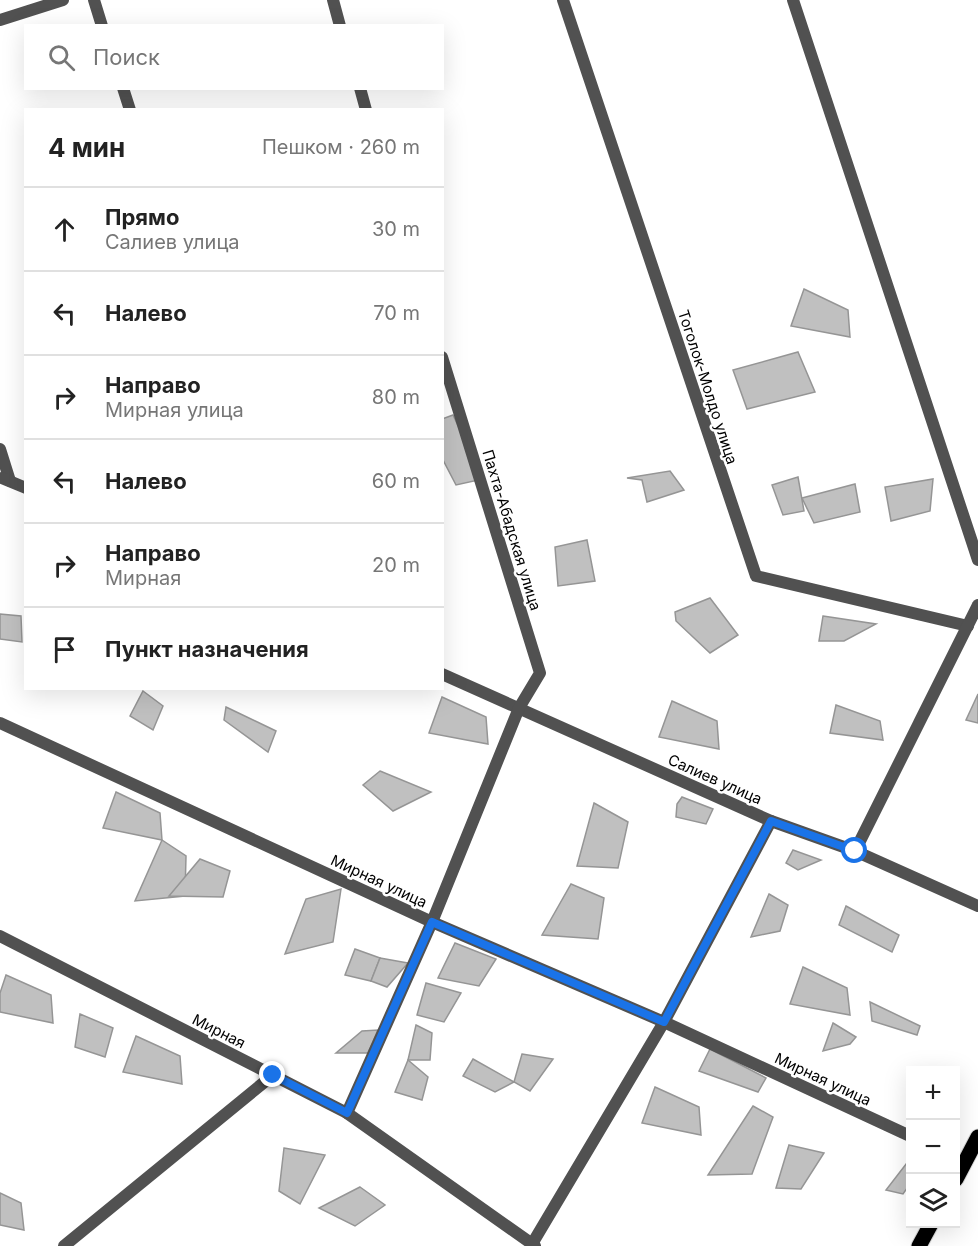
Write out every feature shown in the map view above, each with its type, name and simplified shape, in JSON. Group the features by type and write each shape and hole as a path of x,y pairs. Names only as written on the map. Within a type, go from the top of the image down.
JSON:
{"main road":[{"path":"960,1159 978,1137"},
{"path":"919,1246 929,1228"}],"street":[{"path":"0,20 63,0"},
{"path":"94,0 101,24"},
{"path":"333,0 339,24"},
{"name":"Тоголок-Молдо улица","path":"563,0 756,576 968,626"},
{"path":"793,0 978,560"},
{"path":"124,90 129,108"},
{"path":"361,90 365,108"},
{"name":"Пахта-Абадская улица","path":"347,1113 432,922 519,708 540,673 444,363"},
{"path":"0,449 5,479 24,487"},
{"path":"855,851 978,605"},
{"name":"Салиев улица","path":"444,675 771,821 855,851 978,906"},
{"name":"Мирная улица","path":"0,723 432,922 664,1022 906,1134"},
{"path":"534,1245 664,1022 771,821"},
{"name":"Мирная","path":"0,936 347,1113 534,1245"},
{"path":"64,1246 273,1075"}],"building":[{"path":"804,289 848,310 850,337 791,326"},
{"path":"798,352 815,392 747,409 733,370"},
{"path":"453,415 483,479 456,485 444,462 444,418"},
{"path":"670,471 684,490 647,502 642,480 627,478"},
{"path":"798,477 804,511 783,515 772,485"},
{"path":"933,479 930,511 891,521 885,487"},
{"path":"855,484 860,512 814,523 802,498"},
{"path":"587,540 595,581 558,586 555,547"},
{"path":"710,598 738,635 710,653 676,621 675,612"},
{"path":"0,614 21,616 22,642 0,639"},
{"path":"823,616 876,624 844,641 819,641"},
{"path":"143,691 163,706 153,730 130,716"},
{"path":"978,694 978,723 966,720"},
{"path":"442,697 486,717 488,744 429,733"},
{"path":"672,701 717,721 719,749 659,737"},
{"path":"836,705 880,721 883,740 830,733"},
{"path":"226,707 276,731 268,752 224,720"},
{"path":"380,771 431,792 393,811 363,785"},
{"path":"116,792 160,813 162,840 103,828"},
{"path":"682,797 713,809 706,824 676,817 677,804"},
{"path":"594,803 628,822 618,868 577,866"},
{"path":"162,840 186,856 185,896 135,901"},
{"path":"793,850 821,860 798,870 786,863"},
{"path":"200,859 230,871 223,897 169,896"},
{"path":"571,884 604,898 598,939 542,935"},
{"path":"341,889 333,942 285,954 306,899"},
{"path":"769,894 788,905 780,931 751,937"},
{"path":"846,906 899,935 892,952 839,925"},
{"path":"455,943 496,959 479,986 438,978"},
{"path":"355,949 380,958 371,981 345,975"},
{"path":"380,958 408,963 387,987 371,981"},
{"path":"803,967 847,988 850,1015 790,1004"},
{"path":"6,975 51,995 53,1023 0,1012 0,993"},
{"path":"426,983 461,993 444,1022 417,1015"},
{"path":"870,1002 920,1026 917,1035 872,1021"},
{"path":"80,1014 113,1028 105,1057 75,1047"},
{"path":"833,1023 856,1037 850,1044 823,1051"},
{"path":"416,1025 432,1033 430,1060 408,1060"},
{"path":"378,1030 368,1053 336,1053 362,1031"},
{"path":"136,1036 180,1056 182,1084 123,1072"},
{"path":"710,1049 766,1078 758,1092 699,1071"},
{"path":"522,1054 553,1059 530,1091 514,1082"},
{"path":"473,1059 514,1082 495,1092 463,1076"},
{"path":"408,1060 428,1077 422,1100 395,1092"},
{"path":"655,1087 699,1107 701,1135 642,1123"},
{"path":"753,1106 773,1117 752,1174 708,1175"},
{"path":"789,1145 824,1153 801,1189 776,1188"},
{"path":"284,1148 325,1155 300,1204 279,1191"},
{"path":"906,1164 906,1190 903,1194 886,1190"},
{"path":"360,1187 385,1205 355,1226 319,1208"},
{"path":"0,1193 21,1203 24,1230 0,1225"}],"route":[{"path":"273,1075 347,1113 432,922 664,1022 771,821 855,851"}]}
